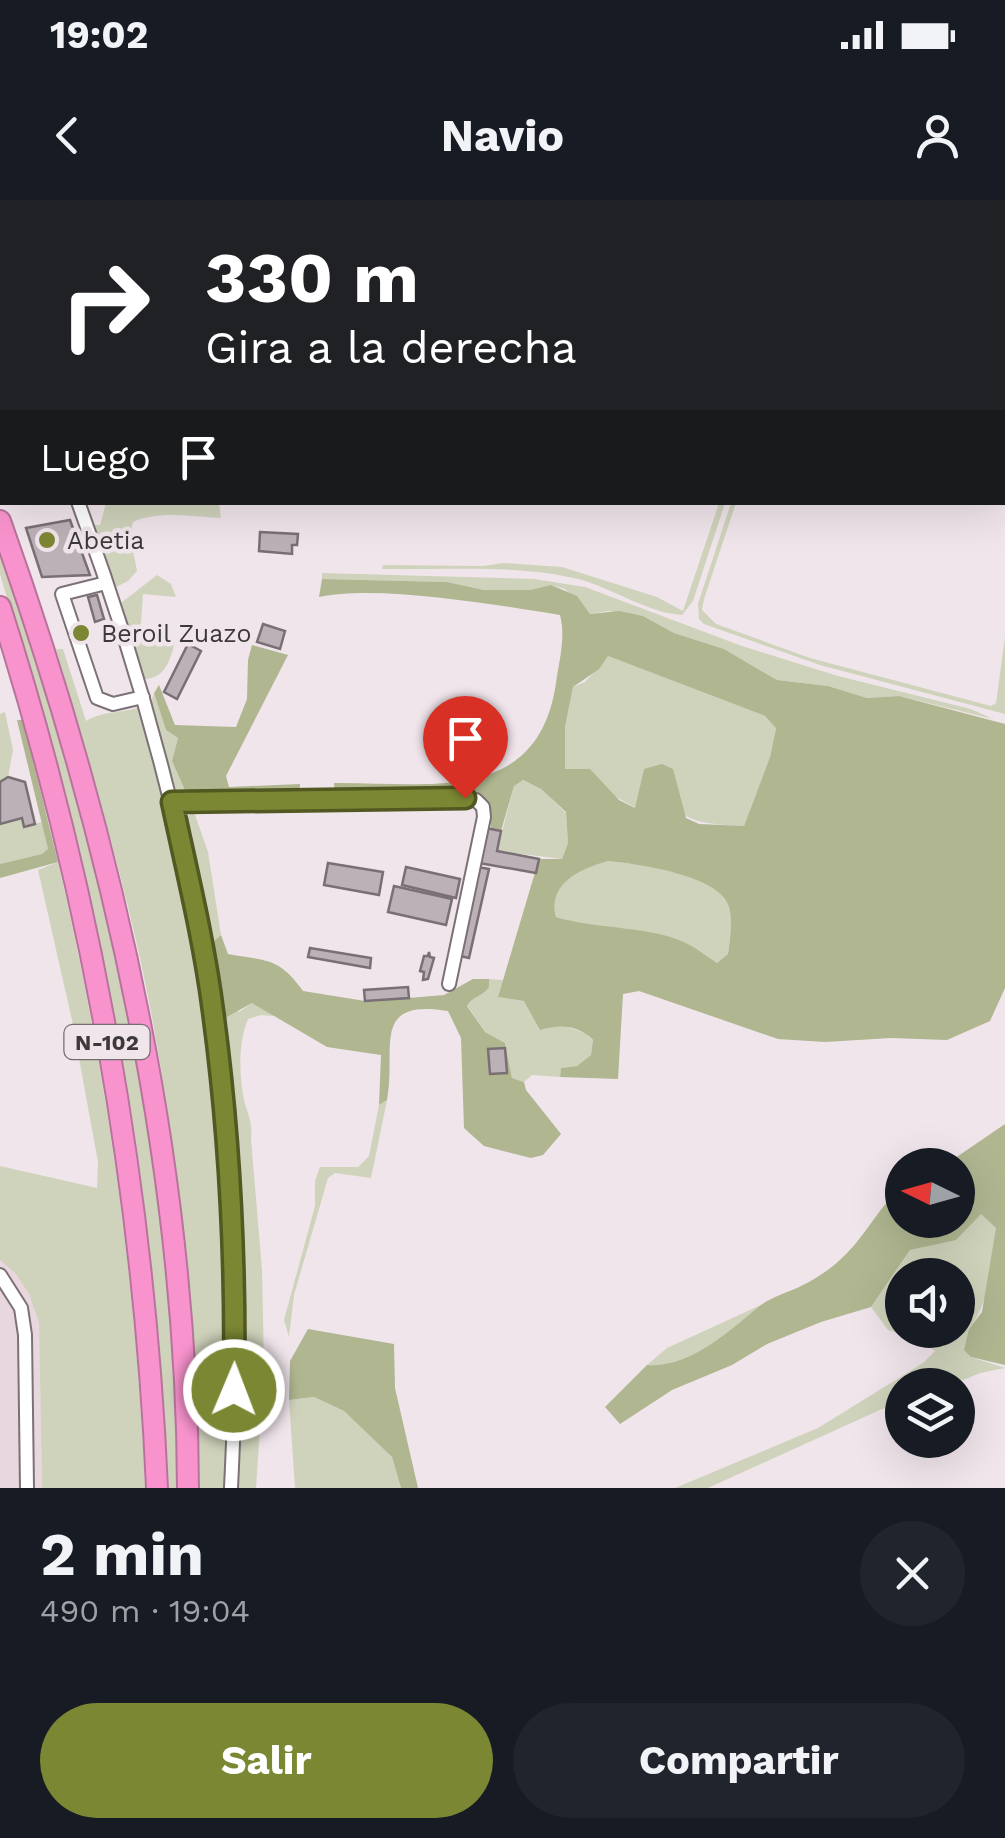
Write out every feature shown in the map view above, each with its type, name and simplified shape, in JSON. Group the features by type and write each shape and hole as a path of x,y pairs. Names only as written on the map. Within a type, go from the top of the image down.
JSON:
{"highway":[{"name":"N-102","path":"0,520 68,725 129,971 156,1114 168,1213 178,1305 188,1488"},
{"name":"N-102","path":"0,607 80,899 106,1032 147,1333 157,1488"}],"street":[{"path":"79,505 143,697 172,802 213,1008 234,1240 231,1488"},
{"path":"106,583 62,594 97,698 113,704 143,697"},
{"path":"172,802 476,800 484,808 484,817 449,984"},
{"path":"0,1275 21,1308 26,1488"}],"shaded area":[{"path":"0,1260 29,1294 39,1323 42,1488 0,1488"}],"green space":[{"path":"105,505 219,505 221,518 165,515 133,522 130,535 137,571 116,587 94,525 100,525"},
{"path":"718,505 724,505 693,601 682,615 656,610 591,583 554,574 382,569 383,565 503,563 562,567 657,597 683,611"},
{"path":"730,505 735,505 702,610 716,624 810,658 991,706 996,703 1005,637 1005,714 820,665 704,624 699,619 698,604"},
{"path":"0,543 65,740 129,1005 167,1264 179,1488 169,1488 148,1233 112,1002 79,858 0,574"},
{"path":"322,573 534,579 585,587 742,646 838,676 971,709 993,719 899,696 867,698 828,686 777,680 724,649 674,633 643,616 608,611 590,614 565,589 551,585 530,590 484,590 447,582 322,579"},
{"path":"157,575 171,584 176,597 143,594 140,637 175,640 162,671 145,679 121,603"},
{"path":"322,579 447,582 484,590 530,590 551,585 577,596 590,614 619,611 643,616 674,633 724,649 777,680 828,686 867,698 899,696 1005,724 1005,988 990,1021 947,1040 778,1039 639,991 623,994 618,1079 560,1077 561,1068 577,1066 591,1055 593,1040 568,1027 540,1030 524,1001 498,997 539,859 562,859 568,843 566,812 541,789 523,780 514,786 501,831 491,829 490,815 476,795 335,795 334,783 441,783 473,779 503,768 527,750 545,723 562,640 560,615 405,594 319,597","holes":["608,656 765,716 776,728 770,757 744,826 699,824 686,818 673,769 662,764 644,769 635,808 619,800 590,769 565,769 565,727 573,687 599,669","608,861 676,873 723,896 731,925 728,954 717,963 675,939 556,917 555,905 562,886 578,873"]},
{"path":"252,645 288,655 226,776 229,787 300,784 299,796 187,795 172,761 178,738 166,730 154,693 159,685 175,725 236,727 247,699"},
{"path":"56,649 63,649 86,721 140,707 192,929 213,1064 222,1170 225,1488 200,1488 181,1222 153,1024 121,880"},
{"path":"608,656 765,716 776,727 770,757 744,826 706,823 685,815 644,769 636,808 565,769 565,727 573,687 585,682"},
{"path":"154,693 166,730 178,738 172,761 187,795 175,790 151,702"},
{"path":"5,712 13,750 8,777 0,782 0,714"},
{"path":"17,720 23,720 58,862 0,878 0,864 48,849"},
{"path":"522,780 541,789 566,813 568,843 562,859 497,851 514,786"},
{"path":"193,809 208,852 221,935 208,946 183,825"},
{"path":"22,818 25,826 42,822 48,849 43,854 0,864 0,824"},
{"path":"608,861 672,872 718,891 730,913 728,954 717,963 676,939 556,917 557,894 562,885 578,872"},
{"path":"58,862 91,1017 116,1173 134,1330 145,1488 42,1488 39,1323 29,1294 0,1260 0,1166 97,1188 98,1162 72,1020 38,870"},
{"path":"221,935 228,954 279,966 303,991 365,1001 444,995 473,979 489,979 487,990 467,1006 485,1032 505,1043 512,1078 524,1082 526,1090 561,1134 543,1155 531,1158 484,1146 464,1128 461,1038 448,1011 423,1009 407,1012 397,1020 390,1046 387,1100 379,1105 381,1055 327,1047 252,1003 225,1018 222,988 216,986 208,946"},
{"path":"489,979 503,980 498,997 524,1001 559,1024 585,1033 593,1041 591,1055 577,1066 561,1068 560,1077 532,1075 524,1082 512,1078 505,1043 485,1032 467,1005 489,987"},
{"path":"216,986 222,988 239,1012 252,1003 274,1016 248,1019 240,1059 251,1128 262,1270 264,1365 256,1488 236,1488 241,1268 238,1200"},
{"path":"387,1100 371,1178 335,1173 328,1178 294,1295 289,1337 284,1320 315,1206 315,1181 320,1167 358,1167 369,1156 379,1105"},
{"path":"1005,1124 1005,1365 971,1357 964,1350 975,1348 975,1321 982,1312 996,1228 981,1214 975,1220 975,1148 970,1148"},
{"path":"885,1206 885,1238 958,1238 910,1250 905,1258 885,1258 885,1287 871,1307 767,1344 732,1365 672,1390 620,1424 605,1407 647,1365 679,1361 694,1354 766,1302 826,1271 854,1245"},
{"path":"981,1213 996,1228 986,1295 975,1320 975,1258 905,1258 910,1250 957,1238 975,1238 975,1219"},
{"path":"885,1287 885,1326 871,1307"},
{"path":"763,1304 710,1346 678,1361 647,1365 667,1348"},
{"path":"308,1329 394,1344 395,1388 418,1488 401,1488 392,1457 344,1411 314,1397 289,1400 290,1361"},
{"path":"931,1348 970,1348 971,1357 1005,1368 975,1375 975,1368 915,1368 935,1351"},
{"path":"885,1387 885,1408 708,1488 675,1488 818,1428"},
{"path":"314,1397 344,1411 392,1457 401,1488 295,1488 289,1400"}],"building":[{"path":"70,520 90,575 42,577 26,528"},
{"path":"260,532 298,534 297,545 292,545 292,554 259,551"},
{"path":"97,595 104,619 95,622 88,597"},
{"path":"263,624 285,631 280,649 257,642"},
{"path":"188,644 201,651 177,699 164,692"},
{"path":"8,777 25,782 35,824 24,827 22,818 0,824 0,782"},
{"path":"486,828 501,831 497,851 539,859 536,873 479,863"},
{"path":"328,863 383,872 379,895 324,885"},
{"path":"406,867 460,879 456,898 402,885"},
{"path":"478,867 489,869 469,958 460,956"},
{"path":"394,886 452,899 446,925 388,912"},
{"path":"310,948 371,958 370,968 308,957"},
{"path":"429,952 434,958 428,979 423,980 424,972 420,971"},
{"path":"408,987 409,998 365,1001 364,990"},
{"path":"505,1048 507,1073 490,1074 488,1049"}],"place":[{"name":"Abetia","path":"47,540"},
{"name":"Beroil Zuazo","path":"81,633"}],"route":[{"path":"234,1390 234,1240 219,1059 213,1008 172,802 465,798"}]}
